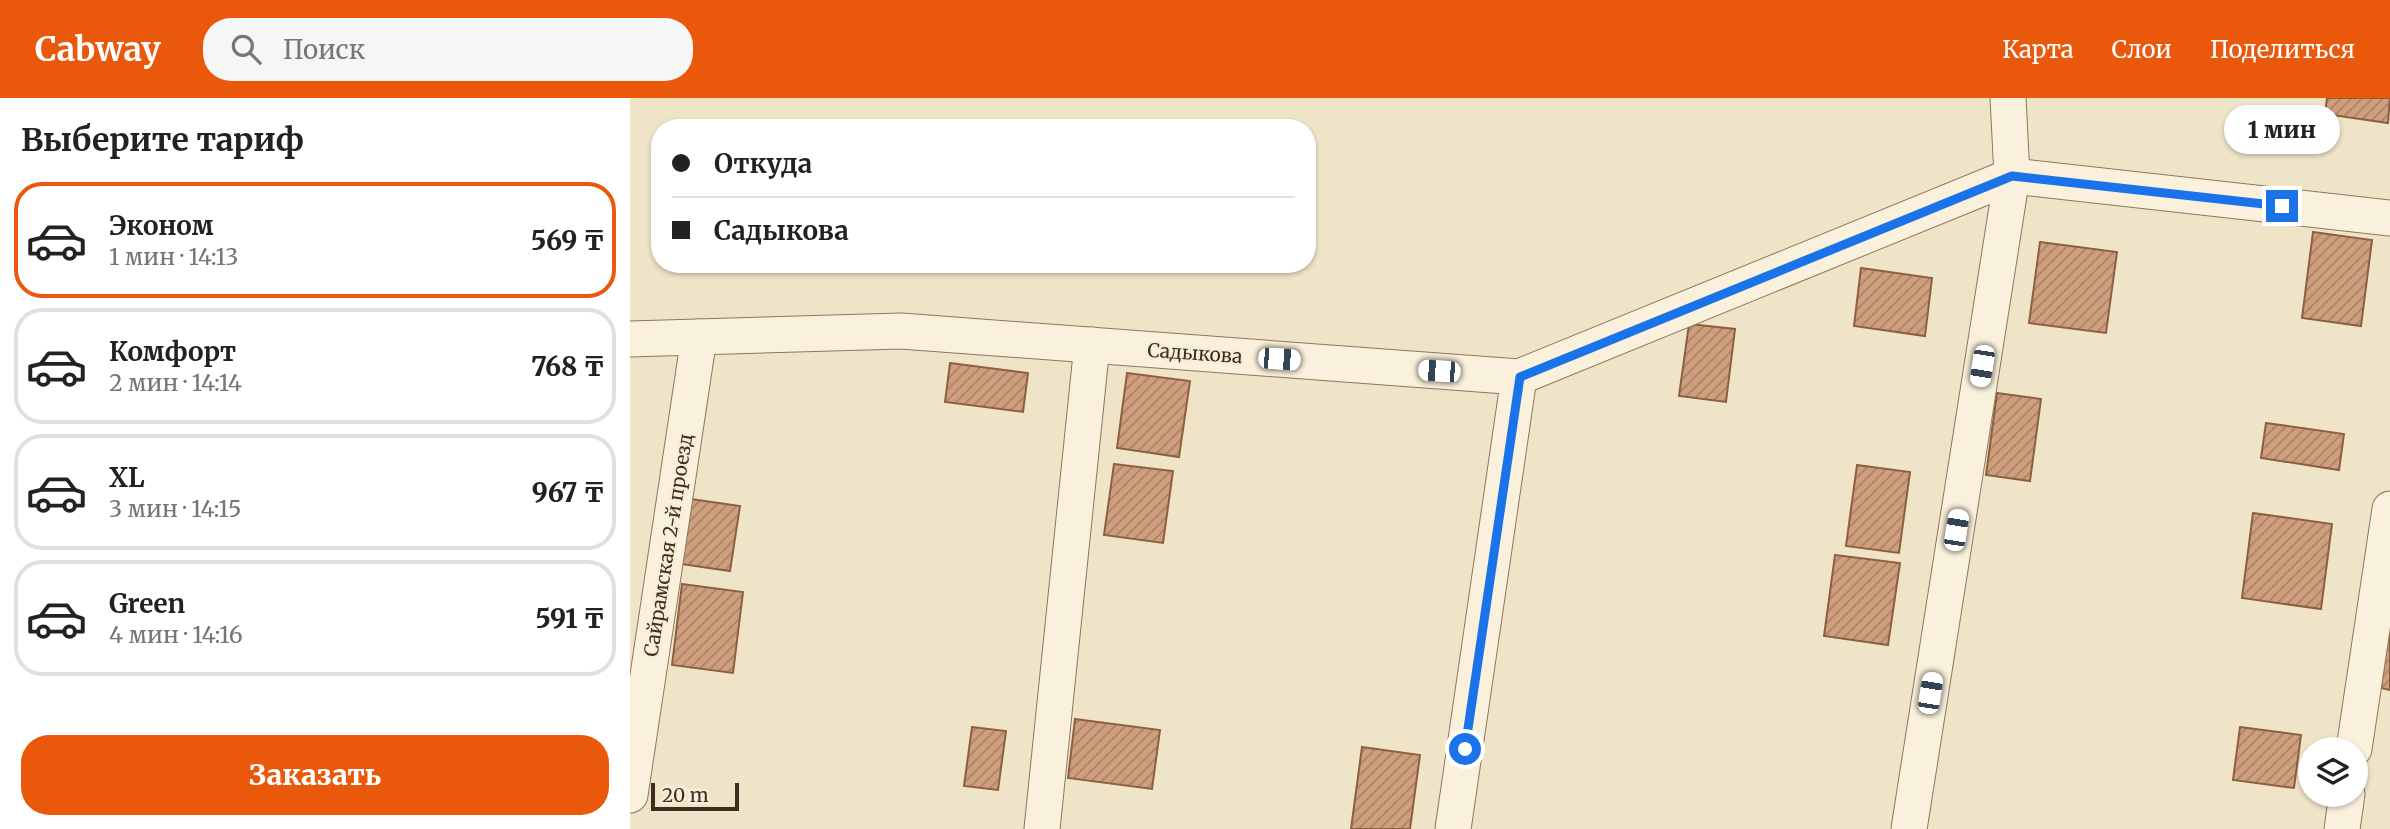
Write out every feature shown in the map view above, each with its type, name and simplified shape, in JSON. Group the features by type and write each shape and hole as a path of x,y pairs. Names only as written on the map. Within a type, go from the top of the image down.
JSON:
{"street":[{"path":"1909,829 2012,176 2008,98"},
{"name":"Садыкова","path":"630,339 901,331 1520,377 2012,176 2390,218"},
{"name":"Сайрамская 2-й проезд","path":"630,795 699,337"},
{"path":"1042,829 1092,345"},
{"path":"1453,829 1520,377"},
{"path":"2356,737 2390,509"},
{"path":"2342,829 2345,807"}],"building":[{"path":"2327,98 2390,98 2388,123 2325,114"},
{"path":"2313,232 2372,240 2361,326 2302,318"},
{"path":"2040,242 2117,252 2106,333 2029,323"},
{"path":"1861,268 1932,278 1925,336 1854,326"},
{"path":"1689,324 1735,329 1726,402 1679,396"},
{"path":"950,363 1028,373 1023,412 945,402"},
{"path":"1127,373 1190,381 1179,457 1117,448"},
{"path":"1997,393 2041,399 2030,481 1986,475"},
{"path":"2266,423 2344,434 2339,470 2261,458"},
{"path":"1114,464 1173,471 1163,543 1104,535"},
{"path":"1857,465 1910,472 1899,553 1846,546"},
{"path":"691,499 740,506 730,571 681,564"},
{"path":"2253,513 2332,524 2321,609 2242,598"},
{"path":"1835,555 1900,563 1888,645 1824,636"},
{"path":"682,584 743,592 733,673 672,665"},
{"path":"2390,628 2390,690 2381,688"},
{"path":"1075,719 1160,730 1152,789 1068,778"},
{"path":"972,727 1006,731 998,790 964,786"},
{"path":"2240,727 2301,735 2298,737 2294,788 2233,780"},
{"path":"1362,747 1420,755 1410,829 1351,829"}],"route":[{"path":"1465,749 1520,377 2012,176 2282,206"}]}
